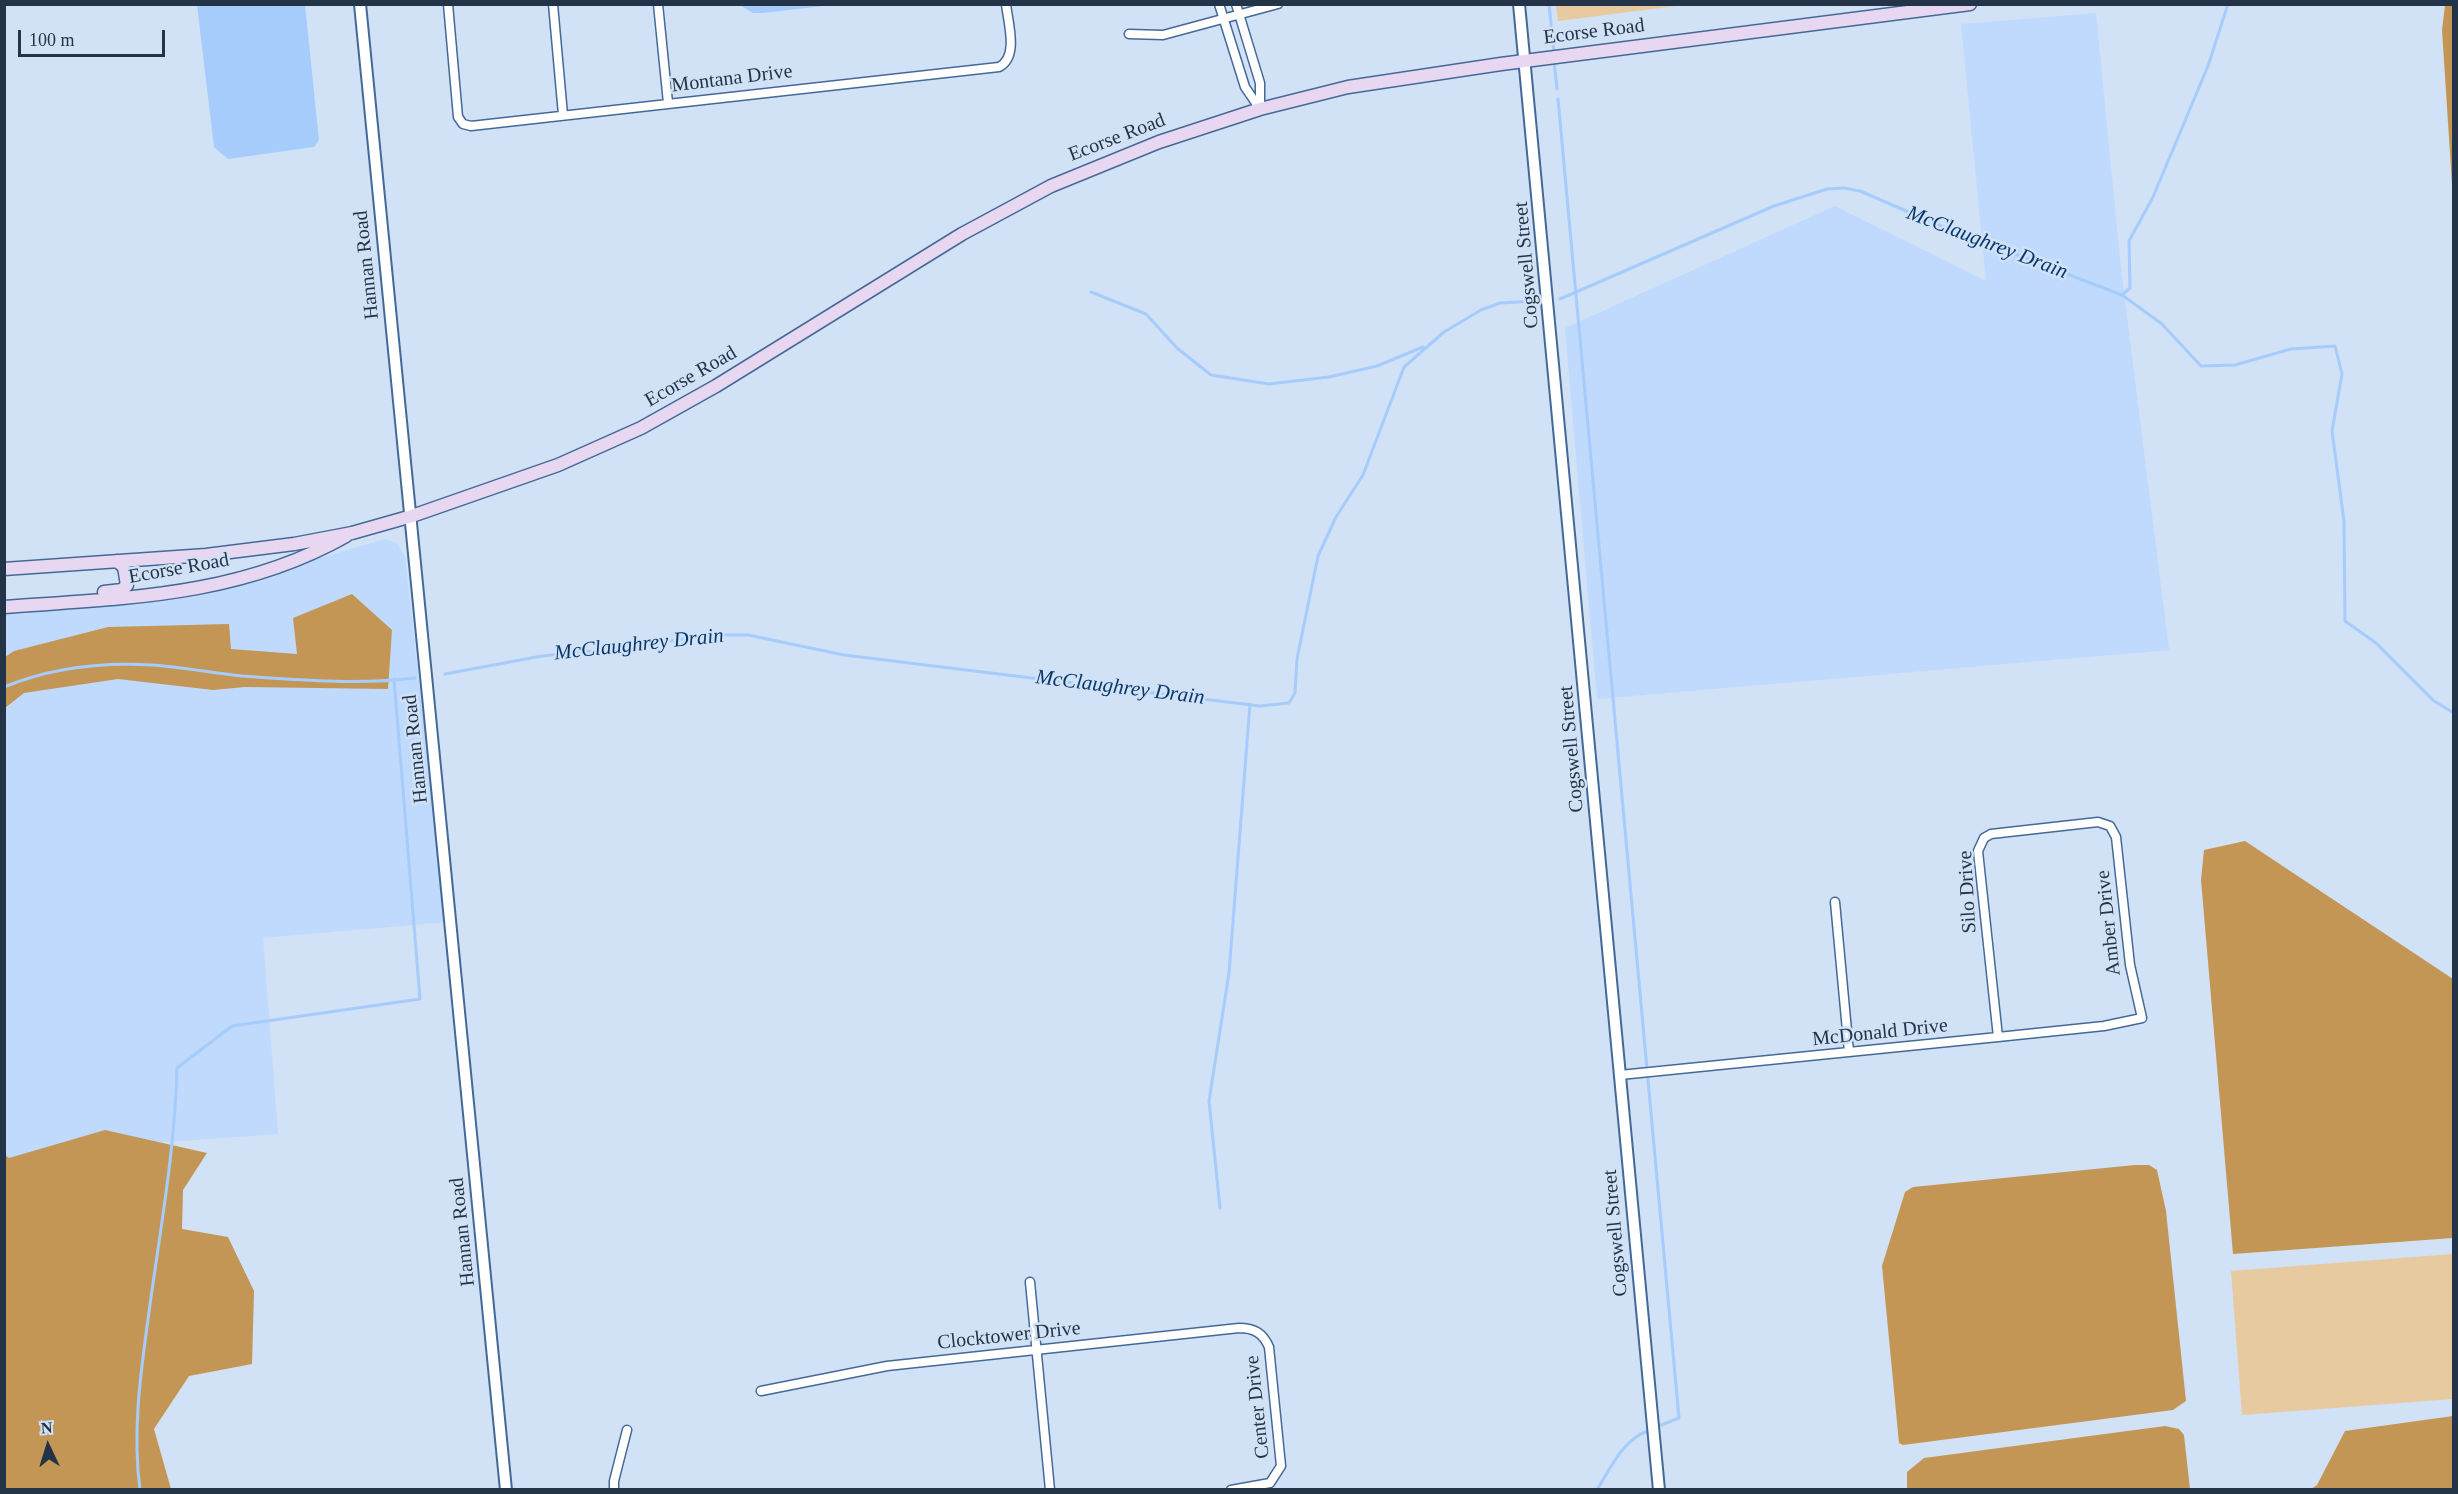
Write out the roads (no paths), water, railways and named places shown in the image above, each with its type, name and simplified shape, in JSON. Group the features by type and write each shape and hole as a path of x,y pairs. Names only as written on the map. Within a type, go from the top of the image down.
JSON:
{"main road":[{"name":"Ecorse Road","path":"4,569 255,550 352,533 412,516 558,465 641,428 716,386 962,234 1051,186 1159,141 1260,109 1348,87 1525,61 1970,4"},
{"name":"Ecorse Road","path":"10,607 165,595 211,587 298,560 352,533"},
{"path":"10,607 30,598 122,590 126,585 127,573 117,561"}],"street":[{"name":"Hannan Road","path":"360,4 506,1490"},
{"name":"Montana Drive","path":"448,4 458,117 463,124 471,126 999,66 1006,63 1011,52 1006,4"},
{"path":"553,4 563,115"},
{"path":"658,4 668,103"},
{"path":"1219,4 1245,87 1260,109"},
{"path":"1236,4 1260,83 1260,109"},
{"path":"1129,34 1163,35 1224,21 1278,4"},
{"name":"Cogswell Street","path":"1519,4 1659,1490"},
{"name":"Silo Drive","path":"1998,1038 1980,844 1991,834 2098,822 2110,826"},
{"name":"Amber Drive","path":"2110,826 2117,844 2130,965 2142,1018"},
{"path":"1835,902 1849,1052"},
{"name":"McDonald Drive","path":"1620,1075 1998,1038 2104,1026 2142,1018"},
{"path":"1030,1282 1050,1490"},
{"name":"Clocktower Drive","path":"761,1391 887,1366 1239,1328 1261,1334"},
{"name":"Center Drive","path":"1231,1490 1264,1486 1275,1478 1281,1462 1269,1347 1261,1334"},
{"path":"614,1490 614,1481 627,1430"}],"waterway":[{"path":"1549,4 1554,53"},
{"name":"McClaughrey Drain","path":"2122,295 2130,288 2129,241 2153,197 2208,66 2228,4"},
{"path":"1554,60 1557,89"},
{"path":"1558,99 1679,1418 1656,1427"},
{"path":"1560,299 1774,206 1827,189 1844,188 1860,191 1941,226 2122,295 2162,324 2201,366 2235,365 2291,349 2335,346 2342,374 2332,431 2344,521 2345,621 2376,643 2434,701 2454,713"},
{"path":"1091,292 1146,314 1177,348 1211,375 1269,384 1329,377 1377,366 1423,347"},
{"name":"McClaughrey Drain","path":"445,674 542,656 712,635 748,635 844,655 1260,706 1289,703 1295,693 1297,659 1318,556 1336,517 1363,475 1404,367 1444,332 1481,310 1500,303 1536,301"},
{"name":"McClaughrey Drain","path":"4,687 58,671 114,664 152,665 242,676 307,680 372,681 415,678"},
{"path":"140,1490 137,1445 138,1401 170,1160 177,1068 232,1026 420,999 394,679"},
{"path":"1220,1208 1209,1101 1229,973 1250,704"},
{"path":"1597,1490 1625,1447 1632,1440 1650,1430"}]}
